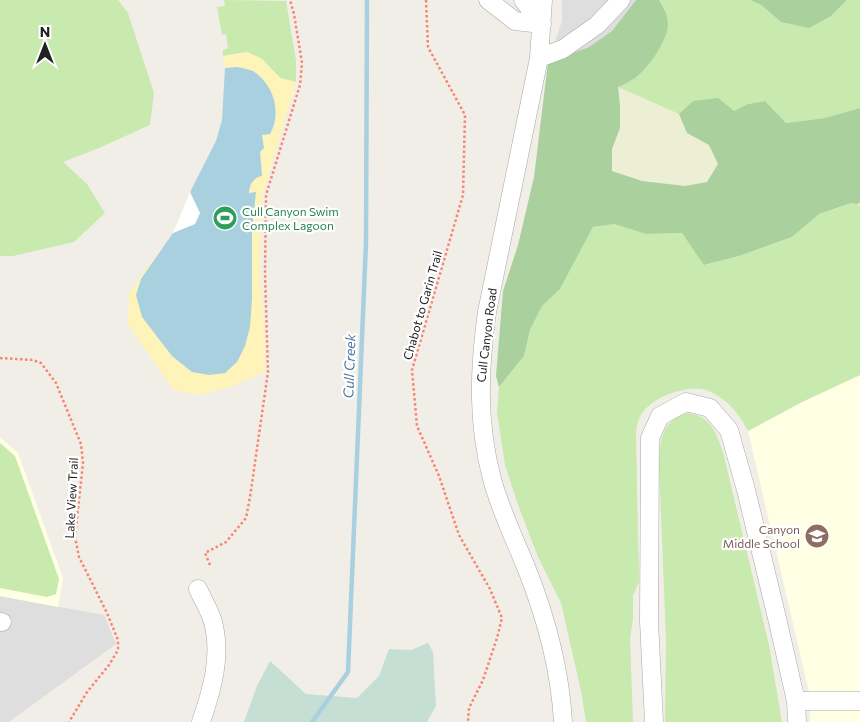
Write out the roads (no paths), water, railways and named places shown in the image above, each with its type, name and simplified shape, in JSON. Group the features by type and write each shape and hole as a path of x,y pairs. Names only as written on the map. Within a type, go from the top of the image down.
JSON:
{"street":[{"path":"488,0 515,21 542,24"},
{"path":"523,0 542,24"},
{"name":"Cull Canyon Road","path":"543,0 539,58 487,312 482,346 479,392 482,427 492,478 502,512 542,611 550,637 562,692 563,722"},
{"path":"539,58 563,49 596,25 621,0"},
{"path":"654,722 649,622 650,438 660,416 686,402 710,408 729,430 746,490 796,701 797,722"},
{"path":"198,589 212,619 216,634 217,654 214,681 201,722"},
{"path":"796,701 860,701"}],"water":[{"name":"Cull Canyon Swim Complex Lagoon","path":"237,67 253,71 266,83 274,100 275,117 274,126 270,134 262,135 264,148 260,152 262,176 254,180 249,190 249,193 256,192 252,229 250,327 245,346 237,362 225,373 209,375 192,372 172,356 142,317 136,295 141,279 173,233 195,223 199,213 190,192 216,141 222,120 225,68"}],"waterway":[{"name":"Cull Creek","path":"312,722 348,672 366,242 367,0"}],"place":[{"name":"Cull Canyon Swim Complex Lagoon","path":"225,218"},
{"name":"Canyon Middle School","path":"817,536"}]}
